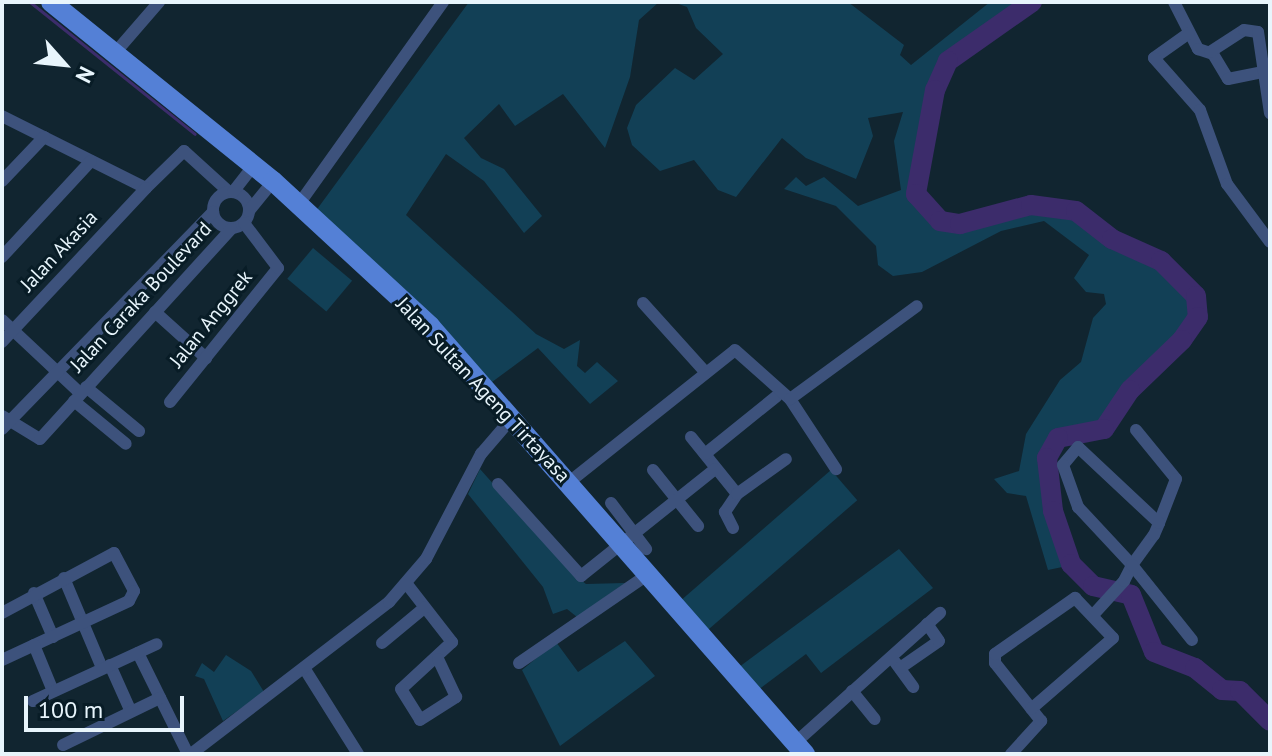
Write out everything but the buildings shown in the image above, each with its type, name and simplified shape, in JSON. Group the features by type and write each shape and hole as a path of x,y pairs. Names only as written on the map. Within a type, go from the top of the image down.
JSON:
{"main road":[{"name":"Jalan Sultan Ageng Tirtayasa","path":"51,2 299,204 430,326 506,425 568,483 620,542 642,578 800,748"}],"street":[{"path":"114,54 159,2"},
{"path":"299,204 443,2"},
{"path":"1174,2 1198,49 1210,52 1230,80 1268,71"},
{"path":"1210,52 1255,29 1268,71 1270,113"},
{"path":"1189,33 1154,58 1200,110 1227,184 1270,242"},
{"path":"2,116 146,188"},
{"path":"2,181 44,137"},
{"name":"Jalan Akasia","path":"2,342 184,151 234,189"},
{"path":"2,257 91,161"},
{"path":"241,221 234,189 252,167"},
{"name":"Jalan Caraka Boulevard","path":"234,189 58,372 5,422 38,440 241,221 271,184"},
{"path":"213,212 241,221"},
{"name":"Jalan Anggrek","path":"170,402 278,268 241,221"},
{"path":"643,303 706,373"},
{"path":"705,454 917,306"},
{"path":"155,312 206,358"},
{"path":"2,320 80,393 126,444"},
{"path":"568,483 737,350 783,397 836,469"},
{"path":"80,393 139,431"},
{"path":"138,653 190,754 306,671 406,583 506,425"},
{"path":"1097,611 1124,581 1159,523 1176,477 1136,430"},
{"path":"691,437 737,494"},
{"path":"1159,523 1085,448 1068,453 1064,479 1078,507 1132,565 1192,640"},
{"path":"733,528 725,512 737,494 786,459"},
{"path":"498,484 579,575 715,469"},
{"path":"653,470 698,526"},
{"path":"611,503 620,542"},
{"path":"620,542 646,549"},
{"path":"2,613 34,593 114,553 134,591 129,601 2,660"},
{"path":"64,578 83,624 131,712"},
{"path":"519,663 642,578"},
{"path":"406,583 452,642 438,659 400,692 420,720 456,697 438,659"},
{"path":"34,593 53,637"},
{"path":"1011,754 1042,726 995,654 1070,598 1097,611 1113,638 1031,709"},
{"path":"382,643 424,608"},
{"path":"800,748 852,691 940,613"},
{"path":"900,668 939,641 927,624"},
{"path":"33,701 157,644"},
{"path":"34,645 53,691"},
{"path":"891,656 913,687"},
{"path":"306,671 358,754"},
{"path":"852,691 875,719"},
{"path":"63,745 160,698"}],"shaded area":[{"path":"469,2 659,2 639,20 630,77 605,148 563,94 515,126 499,104 464,138 481,158 504,169 542,216 524,233 484,181 446,154 406,215 536,334 564,349 580,340 577,366 585,373 597,362 618,381 590,404 538,348 492,382 315,212"},
{"path":"673,2 848,2 904,45 900,55 911,65 990,2 1025,2 945,58 931,89 912,195 938,225 960,228 1031,209 1075,215 1110,243 1159,264 1192,298 1194,316 1101,425 1055,435 1043,458 1049,512 1067,566 1048,570 1026,496 1007,493 994,479 1019,471 1026,434 1060,380 1081,362 1093,318 1106,304 1104,294 1086,292 1074,278 1089,255 1044,221 1001,231 922,272 893,276 878,265 876,246 836,206 784,189 796,177 806,186 824,177 858,206 901,190 894,141 903,112 868,118 873,136 856,179 806,158 782,138 736,197 718,190 694,160 660,171 632,145 627,128 636,105 675,68 694,80 723,54 696,28 687,7"},
{"path":"313,248 352,281 326,311 287,279"},
{"path":"480,469 574,575 586,584 625,583 577,617 567,609 553,614 543,587 468,494"},
{"path":"831,470 857,500 706,632 679,602"},
{"path":"899,549 933,588 821,673 806,654 758,690 739,667"},
{"path":"625,641 655,676 560,746 522,670 556,642 578,672"},
{"path":"226,655 251,671 264,692 223,721 204,679 195,676 202,663 214,672"}],"waterway":[{"path":"30,2 195,134"},
{"path":"1032,2 948,61 935,90 916,194 940,221 960,224 1031,205 1076,211 1112,239 1161,261 1196,296 1198,317 1182,340 1130,390 1104,429 1058,438 1047,458 1053,511 1071,564 1093,586 1131,595 1154,652 1195,668 1222,690 1240,691 1270,721"}]}
